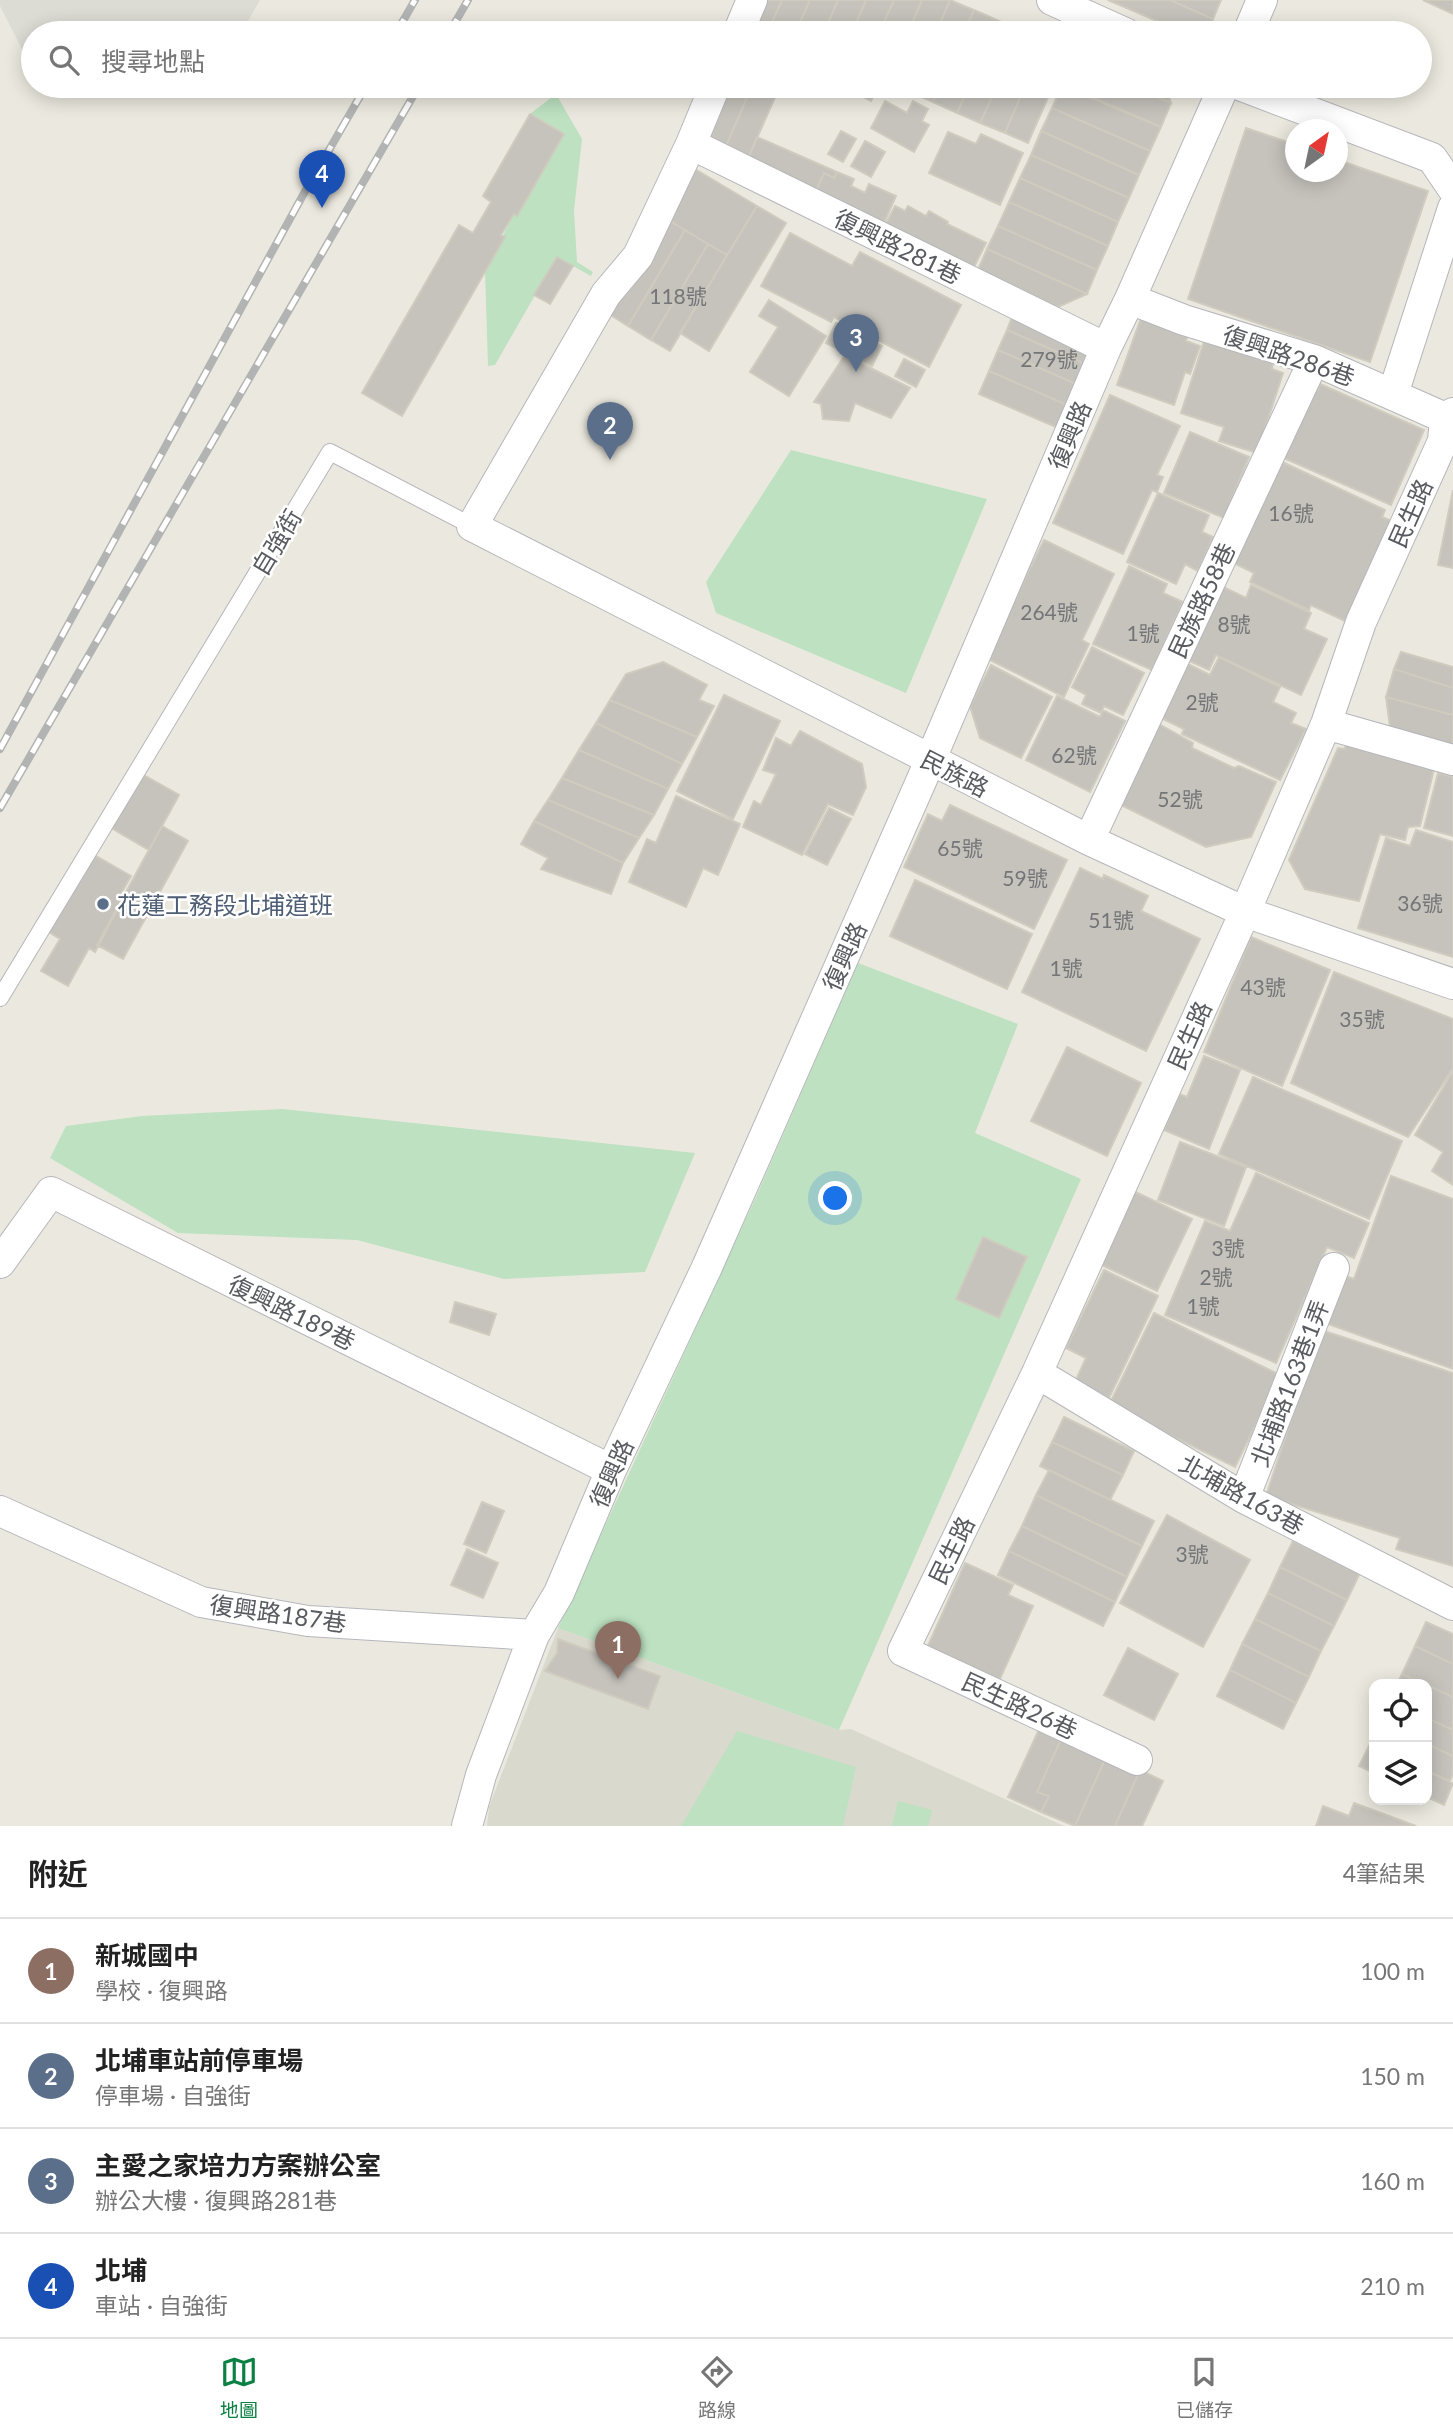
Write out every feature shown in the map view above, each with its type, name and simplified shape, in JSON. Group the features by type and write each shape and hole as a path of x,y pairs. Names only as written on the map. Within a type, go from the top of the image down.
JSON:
{"street":[{"path":"743,21 752,0"},
{"path":"1052,0 1098,21"},
{"path":"1253,21 1262,0"},
{"path":"472,526 606,294 638,256 710,98"},
{"name":"復興路","path":"467,1826 481,1775 534,1635 559,1593 611,1470 707,1267 930,761 1106,348 1219,98"},
{"path":"1274,98 1432,158 1453,188"},
{"name":"復興路281巷","path":"691,144 1106,348"},
{"path":"1393,394 1453,208"},
{"name":"復興路286巷","path":"1130,299 1184,320 1314,360 1449,416"},
{"name":"民族路58巷","path":"1089,840 1314,360"},
{"name":"民生路","path":"902,1651 1037,1373 1245,912 1326,724 1361,622 1443,441 1449,416"},
{"name":"民族路","path":"472,526 1089,840 1245,912 1453,984"},
{"path":"1326,724 1453,760"},
{"name":"復興路189巷","path":"0,1263 51,1192 611,1470"},
{"name":"北埔路163巷1弄","path":"1244,1498 1334,1268"},
{"name":"北埔路163巷","path":"1037,1373 1244,1498 1453,1605"},
{"name":"復興路187巷","path":"0,1511 201,1602 309,1621 534,1635"},
{"name":"民生路26巷","path":"902,1651 1137,1760"}],"lane":[{"name":"自強街","path":"0,998 330,452 472,526"}],"shaded area":[{"path":"0,0 260,0 248,21 21,21 21,47 0,6"},
{"path":"558,1628 839,1730 851,1729 1064,1826 487,1826 489,1807"}],"green space":[{"path":"551,98 558,98 582,139 574,210 577,262 593,272 591,276 557,257 495,365 488,366 485,271 514,214 517,216 564,134 530,114"},
{"path":"791,450 987,499 906,693 716,613 706,582"},
{"path":"858,963 1018,1024 975,1133 1081,1179 839,1730 558,1628 756,1197"},
{"path":"282,1109 695,1153 645,1272 504,1279 357,1240 178,1233 50,1158 66,1126 142,1116"},
{"path":"737,1731 856,1767 843,1826 681,1826"},
{"path":"898,1801 932,1810 928,1826 892,1826"}],"building":[{"path":"753,0 782,0 773,21 745,19"},
{"path":"782,0 810,0 800,21 773,21"},
{"path":"810,0 838,0 829,21 800,21"},
{"path":"838,0 866,0 857,21 829,21"},
{"path":"866,0 894,0 884,21 857,21"},
{"path":"894,0 922,0 913,21 884,21"},
{"path":"922,0 950,0 941,21 913,21"},
{"path":"950,0 974,10 969,21 941,21"},
{"path":"1108,0 1170,0 1213,19 1212,21 1157,21"},
{"path":"1170,0 1221,0 1213,19"},
{"path":"1423,0 1453,0 1453,14"},
{"path":"974,10 997,20 997,21 969,21"},
{"path":"718,98 747,98 723,153 699,142"},
{"path":"747,98 775,98 746,163 723,153"},
{"path":"935,98 964,98 957,113 933,102"},
{"path":"964,98 991,98 980,123 957,113"},
{"path":"991,98 1020,98 1005,133 980,123"},
{"path":"1020,98 1048,98 1028,143 1005,133"},
{"path":"1057,98 1091,98 1161,127 1150,151 1052,108"},
{"path":"1094,98 1159,98 1171,103 1161,127"},
{"path":"885,101 907,113 913,101 928,109 922,121 929,125 914,152 871,128"},
{"path":"1052,108 1150,151 1139,175 1041,131"},
{"path":"530,114 564,134 517,216 514,214 501,235 505,237 402,416 362,393 459,225 473,233 491,202 483,196"},
{"path":"1246,128 1285,141 1285,182 1348,182 1348,163 1428,191 1370,362 1188,299"},
{"path":"841,131 856,139 843,162 828,154"},
{"path":"1041,131 1139,175 1129,198 1031,155"},
{"path":"948,132 976,144 981,134 1023,153 1000,205 929,173"},
{"path":"757,137 837,172 834,178 824,173 815,193 746,163"},
{"path":"865,141 885,152 871,177 851,166"},
{"path":"1031,155 1129,198 1118,222 1020,178"},
{"path":"695,169 757,206 727,255 666,219"},
{"path":"837,172 854,179 851,186 865,193 869,184 896,196 884,223 815,193 824,173 834,178"},
{"path":"1020,178 1118,222 1108,246 1009,202"},
{"path":"1009,202 1108,246 1097,270 998,226"},
{"path":"757,206 786,223 709,351 680,333"},
{"path":"895,206 905,211 908,206 926,216 929,211 948,222 947,224 986,243 973,269 882,231"},
{"path":"666,219 685,230 628,326 609,314"},
{"path":"998,226 1097,270 1087,294 987,249"},
{"path":"685,230 708,244 651,340 628,326"},
{"path":"790,233 852,266 860,252 961,305 929,367 834,317 831,322 761,286"},
{"path":"708,244 727,255 670,351 651,340"},
{"path":"987,249 1087,294 1058,307 977,272"},
{"path":"557,257 573,266 550,304 534,295"},
{"path":"769,300 826,336 789,396 750,372 778,327 759,316"},
{"path":"1017,304 1094,337 1099,370 1007,330"},
{"path":"1141,318 1188,334 1186,341 1200,346 1190,374 1185,372 1174,405 1117,385"},
{"path":"836,323 882,346 872,366 826,343"},
{"path":"1007,330 1099,370 1090,390 998,350"},
{"path":"1206,335 1273,363 1272,369 1283,373 1257,453 1219,441 1224,427 1181,413"},
{"path":"998,350 1090,390 1081,411 989,371"},
{"path":"845,355 910,388 891,418 855,403 849,421 823,419 821,404 814,402"},
{"path":"904,359 925,370 916,387 895,376"},
{"path":"989,371 1081,411 1072,434 979,394"},
{"path":"1320,384 1424,430 1391,505 1279,456 1310,386 1318,390"},
{"path":"1110,395 1180,426 1157,475 1163,477 1157,492 1152,490 1123,554 1053,523"},
{"path":"1190,432 1249,457 1224,518 1164,493"},
{"path":"1278,460 1385,510 1382,517 1396,523 1349,623 1311,605 1309,610 1250,582 1254,573 1228,560"},
{"path":"1453,490 1453,568 1438,565"},
{"path":"1158,493 1209,515 1202,532 1213,537 1198,571 1185,564 1176,584 1127,562"},
{"path":"1044,540 1114,574 1082,640 1089,644 1064,697 986,658"},
{"path":"1129,566 1167,584 1163,593 1183,602 1152,670 1093,644"},
{"path":"1217,584 1246,598 1251,585 1311,613 1304,629 1327,639 1301,695 1216,655 1209,670 1183,658"},
{"path":"1092,647 1144,673 1123,715 1104,706 1101,713 1082,704 1086,695 1072,687"},
{"path":"1401,652 1453,667 1453,688 1394,669"},
{"path":"1219,657 1280,687 1273,702 1296,713 1291,723 1306,729 1280,780 1182,734 1184,729 1157,716 1184,662 1210,675"},
{"path":"663,662 707,685 699,700 714,706 697,737 610,700 626,674"},
{"path":"991,665 1052,697 1021,758 980,738 970,706"},
{"path":"1394,669 1453,688 1453,715 1386,697"},
{"path":"724,695 780,721 733,819 677,791"},
{"path":"1057,696 1100,717 1103,710 1125,721 1090,792 1026,760"},
{"path":"1386,697 1453,715 1453,745 1390,727"},
{"path":"610,700 697,737 682,764 596,723"},
{"path":"596,723 682,764 668,789 579,750"},
{"path":"1157,723 1193,743 1192,748 1234,768 1239,766 1276,782 1251,837 1206,847 1119,804"},
{"path":"800,731 862,764 866,787 853,815 828,804 802,855 743,827 754,801 761,805 776,774 763,770 776,738 791,746"},
{"path":"1350,739 1436,761 1420,826 1408,827 1405,840 1380,834 1359,901 1305,889 1289,860 1338,748 1344,749"},
{"path":"579,750 668,789 654,815 562,778"},
{"path":"1453,769 1453,836 1424,828 1438,773 1451,776"},
{"path":"142,774 179,795 149,850 111,828"},
{"path":"562,778 654,815 639,838 548,800"},
{"path":"676,796 740,824 718,875 703,868 686,907 629,882 647,839 656,843"},
{"path":"548,800 639,838 623,863 534,821"},
{"path":"950,805 1067,860 1034,929 904,867 928,814 942,821"},
{"path":"829,808 851,819 827,865 805,854"},
{"path":"534,821 623,863 611,894 541,869 548,858 521,844"},
{"path":"162,826 188,841 123,959 97,945"},
{"path":"1416,830 1453,842 1453,957 1358,928 1386,838 1410,846"},
{"path":"91,853 131,876 122,892 126,893 95,952 89,948 68,986 41,971 60,939 47,931"},
{"path":"1080,868 1103,879 1104,875 1148,896 1141,911 1200,939 1146,1051 1022,992"},
{"path":"915,880 1032,934 1007,989 890,936"},
{"path":"1251,937 1330,970 1282,1086 1204,1052"},
{"path":"1334,972 1453,1019 1453,1068 1408,1137 1291,1083"},
{"path":"1067,1047 1141,1083 1107,1156 1031,1121"},
{"path":"1204,1056 1240,1070 1209,1149 1164,1130 1179,1094 1187,1097"},
{"path":"1453,1071 1453,1185 1432,1171 1443,1152 1415,1135"},
{"path":"1253,1077 1402,1141 1369,1219 1219,1154"},
{"path":"1180,1142 1246,1167 1224,1226 1158,1200"},
{"path":"1256,1173 1369,1223 1354,1258 1327,1247 1276,1363 1165,1315 1205,1221 1230,1231"},
{"path":"1391,1176 1453,1199 1453,1369 1328,1324 1345,1276 1354,1279"},
{"path":"1127,1188 1192,1219 1157,1291 1093,1261"},
{"path":"983,1237 1027,1257 999,1318 956,1299"},
{"path":"1104,1270 1158,1296 1109,1398 1075,1382 1086,1358 1066,1348"},
{"path":"455,1302 496,1314 489,1335 450,1322"},
{"path":"1154,1313 1280,1375 1235,1467 1109,1405"},
{"path":"1321,1330 1453,1373 1453,1566 1396,1549 1400,1538 1266,1496"},
{"path":"1064,1417 1134,1451 1123,1475 1052,1442"},
{"path":"1052,1442 1123,1475 1110,1500 1040,1466"},
{"path":"1049,1470 1154,1521 1142,1546 1036,1495"},
{"path":"1036,1495 1142,1546 1127,1577 1022,1526"},
{"path":"482,1502 504,1511 486,1553 464,1544"},
{"path":"1167,1515 1250,1560 1203,1647 1120,1603"},
{"path":"1022,1526 1127,1577 1115,1602 1009,1551"},
{"path":"1293,1541 1360,1573 1347,1600 1280,1567"},
{"path":"467,1549 498,1563 483,1598 451,1585"},
{"path":"1009,1551 1115,1602 1103,1626 998,1575"},
{"path":"965,1563 1013,1585 1008,1595 1033,1606 999,1681 927,1648"},
{"path":"1280,1567 1347,1600 1334,1626 1268,1593"},
{"path":"1268,1593 1334,1626 1321,1651 1255,1619"},
{"path":"1255,1619 1321,1651 1309,1677 1242,1644"},
{"path":"1426,1622 1453,1634 1453,1664 1415,1646"},
{"path":"558,1639 660,1676 648,1709 545,1671 557,1653"},
{"path":"1242,1644 1309,1677 1296,1703 1230,1670"},
{"path":"1415,1646 1453,1664 1453,1697 1432,1688 1432,1679 1413,1679 1402,1674"},
{"path":"1128,1648 1178,1674 1154,1720 1104,1695"},
{"path":"1230,1670 1296,1703 1283,1729 1217,1696"},
{"path":"1402,1674 1413,1679 1400,1679"},
{"path":"1432,1687 1453,1697 1453,1730 1432,1720"},
{"path":"1432,1720 1453,1730 1453,1756 1432,1746"},
{"path":"1041,1725 1063,1735 1037,1792 1049,1796 1041,1812 1008,1797"},
{"path":"1063,1735 1107,1755 1075,1826 1041,1812 1049,1796 1037,1792"},
{"path":"1369,1746 1369,1771 1359,1766"},
{"path":"1432,1746 1453,1756 1453,1774 1450,1781 1432,1773"},
{"path":"1107,1755 1140,1770 1115,1826 1075,1826"},
{"path":"1140,1770 1163,1781 1142,1826 1115,1826"},
{"path":"1432,1773 1453,1783 1444,1805 1432,1799"},
{"path":"1354,1803 1416,1826 1316,1826 1323,1806 1349,1816"}],"railway":[{"path":"403,21 415,0"},
{"path":"456,21 468,0"},
{"path":"0,749 303,195 359,98"},
{"path":"0,808 412,98"}],"place":[{"name":"北埔","path":"322,208"},
{"name":"主愛之家培力方案辦公室","path":"856,372"},
{"name":"北埔車站前停車場","path":"610,460"},
{"name":"花蓮工務段北埔道班","path":"103,904"},
{"name":"新城國中","path":"618,1679"}]}
